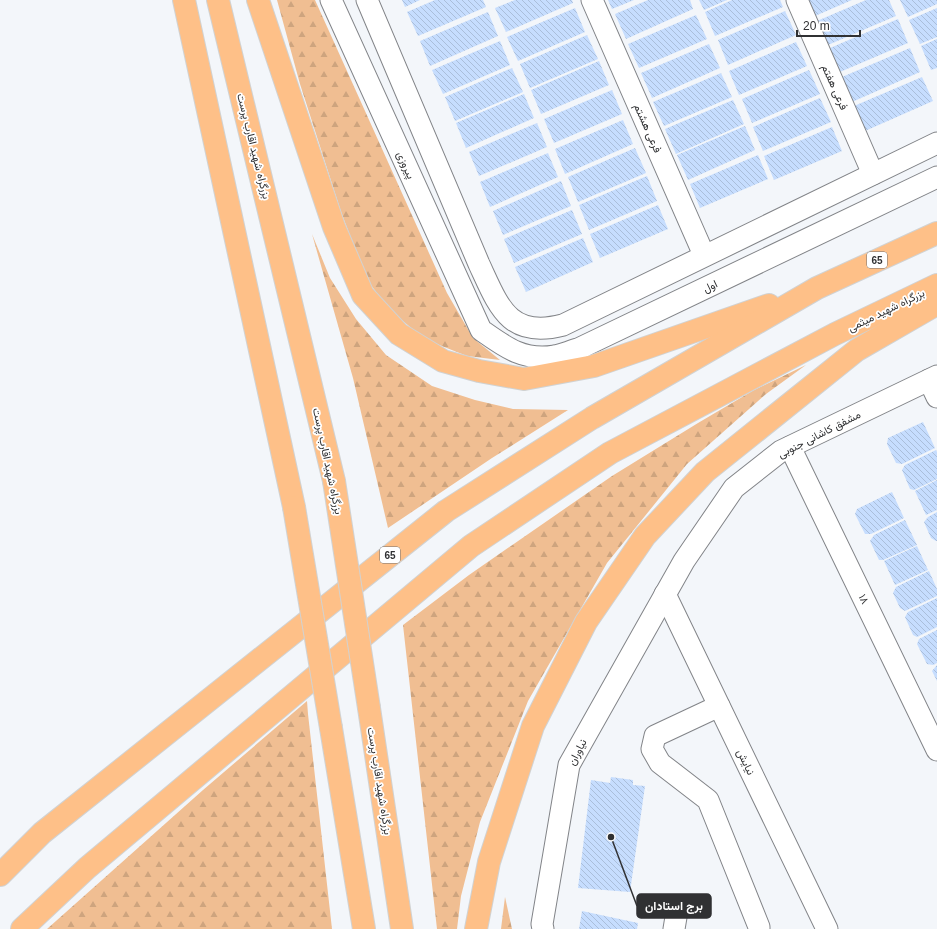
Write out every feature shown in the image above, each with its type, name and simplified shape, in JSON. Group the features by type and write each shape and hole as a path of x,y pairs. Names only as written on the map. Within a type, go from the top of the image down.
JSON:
{"highway":[{"path":"184,0 294,507 364,929"},
{"name":"بزرگراه شهید اقارب پرست","path":"218,0 334,481 402,929"},
{"path":"258,0 334,227 363,295 399,334 443,361 479,371 524,379 594,366 817,288"},
{"name":"65","path":"0,876 42,833 446,511 592,418 817,288 937,233"},
{"name":"بزرگراه شهید میثمی","path":"22,929 87,868 471,546 610,453 835,334 937,285"},
{"path":"476,929 489,862 533,726 586,622 645,536 705,472 857,350 937,304"},
{"path":"354,872 359,929"}],"street":[{"name":"پیروزی","path":"331,0 481,330"},
{"path":"367,0 479,264 495,297 509,317 521,326 534,329 563,325 704,255 937,143"},
{"name":"فرعی هشتم","path":"592,0 704,255"},
{"name":"فرعی هفتم","path":"797,0 873,174"},
{"name":"اول","path":"481,330 519,354 554,356 578,348 937,177"},
{"name":"مشفق کاشانی جنوبی","path":"665,594 684,561 734,488 781,451 934,384"},
{"name":"۱۸","path":"790,447 937,750"},
{"name":"نیایش","path":"665,594 827,929"},
{"name":"نیاوران","path":"543,929 542,924 569,765 665,594"},
{"path":"719,706 656,736 652,749 660,763 708,800 760,927 759,929"}],"green space":[{"path":"277,0 315,0 447,293 473,338 500,360 467,356 424,339 389,309 367,280 341,212 300,84"},
{"path":"312,234 330,278 356,319 386,355 432,386 475,400 513,409 568,410 492,458 388,528 353,378"},
{"path":"806,365 766,394 687,464 607,563 528,701 480,822 461,896 457,929 437,929 403,625 469,575 612,476 754,390"},
{"path":"307,701 332,929 47,929 203,790"},
{"path":"505,897 512,929 501,929"}],"building":[{"path":"402,0 420,0 405,7"},
{"path":"435,0 483,0 486,7 418,36 407,12"},
{"path":"515,0 572,0 573,3 506,32 495,8"},
{"path":"608,0 634,0 612,9"},
{"path":"648,0 690,0 693,9 626,39 615,14"},
{"path":"699,0 727,0 704,10"},
{"path":"732,0 780,0 783,7 715,36 705,12"},
{"path":"808,0 852,0 815,16"},
{"path":"866,0 889,0 896,16 828,45 817,21"},
{"path":"900,0 937,0 937,4 908,17"},
{"path":"575,8 585,32 518,61 507,37"},
{"path":"937,8 937,37 920,44 909,20"},
{"path":"785,11 796,35 728,65 718,40"},
{"path":"488,12 498,36 430,66 420,41"},
{"path":"696,15 707,39 639,68 628,44"},
{"path":"898,19 908,43 840,72 830,48"},
{"path":"587,35 598,59 530,88 520,64"},
{"path":"937,39 937,68 931,70 921,46"},
{"path":"500,41 510,65 443,94 432,70"},
{"path":"796,42 807,66 739,95 729,71"},
{"path":"709,44 720,68 652,98 641,73"},
{"path":"910,48 920,72 852,102 842,77"},
{"path":"599,61 609,85 541,114 531,90"},
{"path":"512,68 523,92 455,121 445,97"},
{"path":"809,70 820,94 752,123 742,99"},
{"path":"721,73 732,97 664,126 653,102"},
{"path":"922,77 933,101 865,131 854,106"},
{"path":"612,90 622,114 554,143 544,119"},
{"path":"524,94 534,118 466,148 456,123"},
{"path":"820,98 831,122 763,151 753,127"},
{"path":"733,100 744,124 676,154 665,129"},
{"path":"623,120 633,144 565,174 555,149"},
{"path":"537,123 547,147 479,176 469,152"},
{"path":"745,126 755,150 688,180 677,155"},
{"path":"832,127 842,151 774,180 764,156"},
{"path":"635,148 646,173 578,202 568,177"},
{"path":"548,153 558,177 490,207 480,182"},
{"path":"758,155 768,179 700,208 690,184"},
{"path":"647,176 657,201 589,230 579,205"},
{"path":"561,181 571,206 503,235 493,211"},
{"path":"658,205 668,229 600,258 590,234"},
{"path":"572,210 582,234 514,263 504,239"},
{"path":"583,238 593,262 526,292 515,267"},
{"path":"923,422 935,448 902,464 896,463 887,444 888,438"},
{"path":"936,450 937,479 914,490 910,489 902,470 905,465"},
{"path":"937,480 937,510 926,515 915,491"},
{"path":"892,492 904,518 871,534 865,534 855,514 857,509"},
{"path":"937,512 936,541 931,538 924,522 928,517"},
{"path":"905,520 917,545 883,560 879,560 870,541 874,535"},
{"path":"917,546 928,570 895,585 884,561"},
{"path":"929,571 937,589 937,596 905,611 900,608 893,593 896,587"},
{"path":"937,598 937,627 917,637 913,635 905,617 908,612"},
{"path":"937,630 937,663 933,665 927,664 917,644 919,639"},
{"path":"937,665 937,681 932,671"},
{"path":"611,777 633,780 633,785 645,786 630,892 578,888 591,780 610,783"},
{"path":"582,911 638,923 637,929 579,929"}],"place":[{"name":"برج استادان","path":"611,837"}]}
